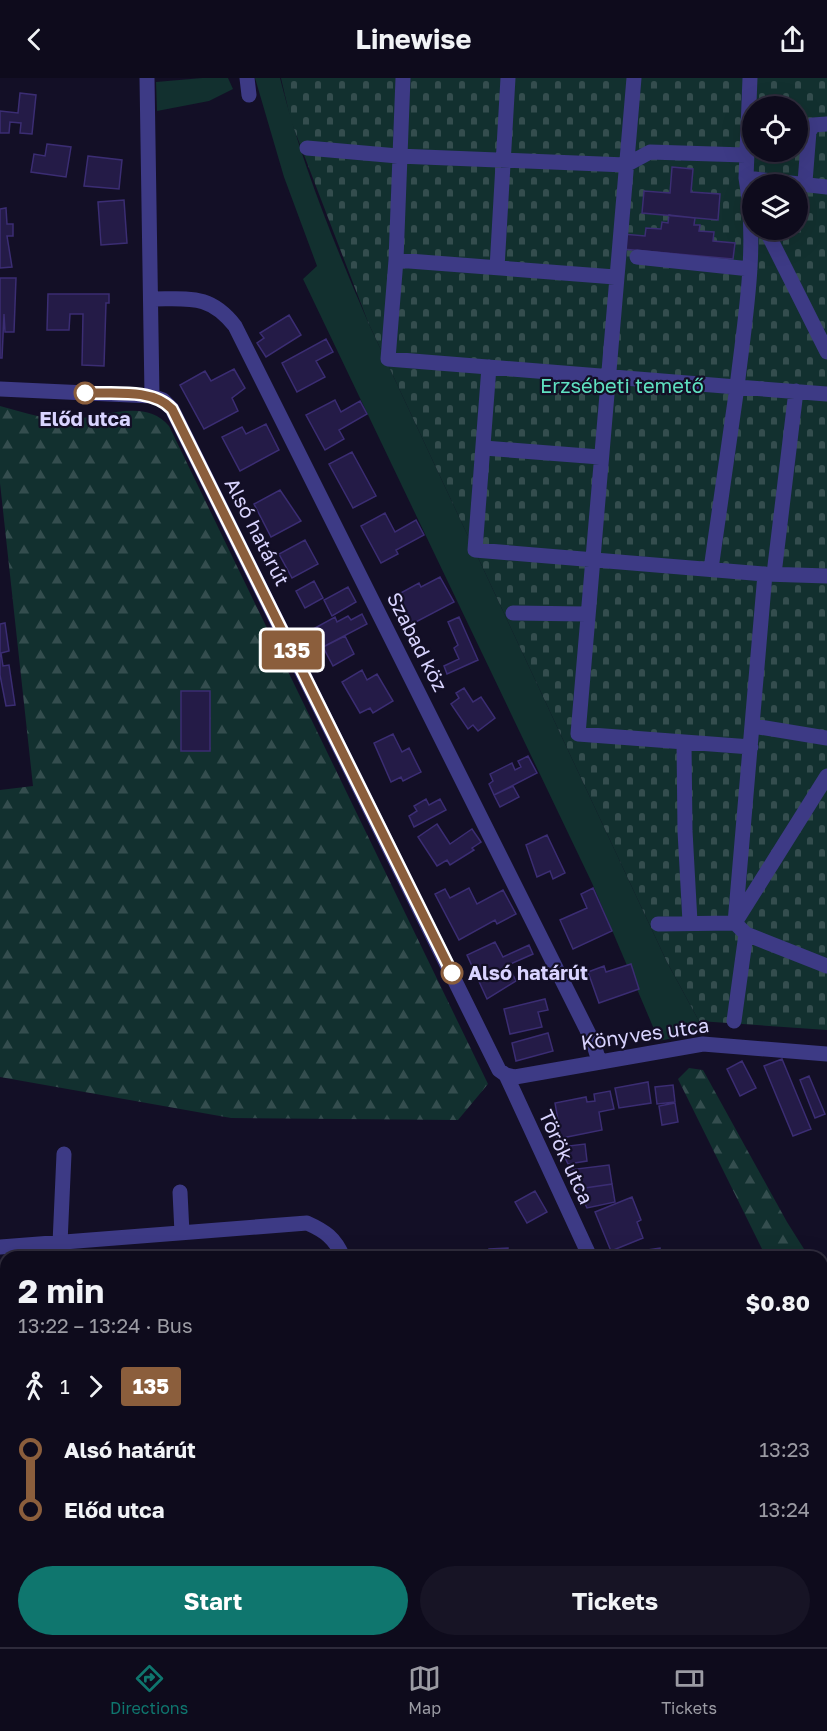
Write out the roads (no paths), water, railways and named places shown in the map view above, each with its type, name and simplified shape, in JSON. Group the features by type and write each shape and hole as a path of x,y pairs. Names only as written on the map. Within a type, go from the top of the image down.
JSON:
{"street":[{"path":"0,389 152,396 147,78"},
{"path":"247,78 249,95"},
{"path":"403,78 398,156 396,260 388,359 827,394"},
{"path":"497,268 508,78"},
{"path":"634,78 615,278 578,734 751,747"},
{"path":"749,96 750,78"},
{"path":"806,174 809,132 813,125 827,124"},
{"path":"307,148 398,156 626,165 650,152 742,155"},
{"path":"808,183 827,187"},
{"path":"711,569 737,387 751,240"},
{"path":"771,240 827,352"},
{"path":"637,256 750,268"},
{"path":"396,260 615,278"},
{"name":"Szabad köz","path":"152,299 209,302 225,313 235,326 593,1041 599,1061"},
{"path":"489,367 475,550 770,574 827,576"},
{"path":"734,1021 753,726 770,574 796,391"},
{"name":"Alsó határút","path":"152,396 164,400 172,409 359,781 500,1070 506,1075"},
{"path":"484,448 600,457"},
{"path":"513,613 587,614"},
{"path":"753,726 827,738"},
{"path":"684,742 685,831 690,922"},
{"path":"741,928 827,776"},
{"path":"658,924 690,922 741,928 827,966"},
{"name":"Könyves utca","path":"506,1075 515,1077 703,1044 827,1054"},
{"name":"Török utca","path":"506,1075 587,1251"},
{"path":"60,1243 64,1154"},
{"path":"180,1192 182,1233"},
{"path":"0,1247 307,1223 328,1232 341,1251"}],"place":[{"name":"Előd utca","path":"85,393"},
{"name":"Alsó határút","path":"452,973"}],"park label":[{"name":"Erzsébeti temető","path":"622,386"}]}
